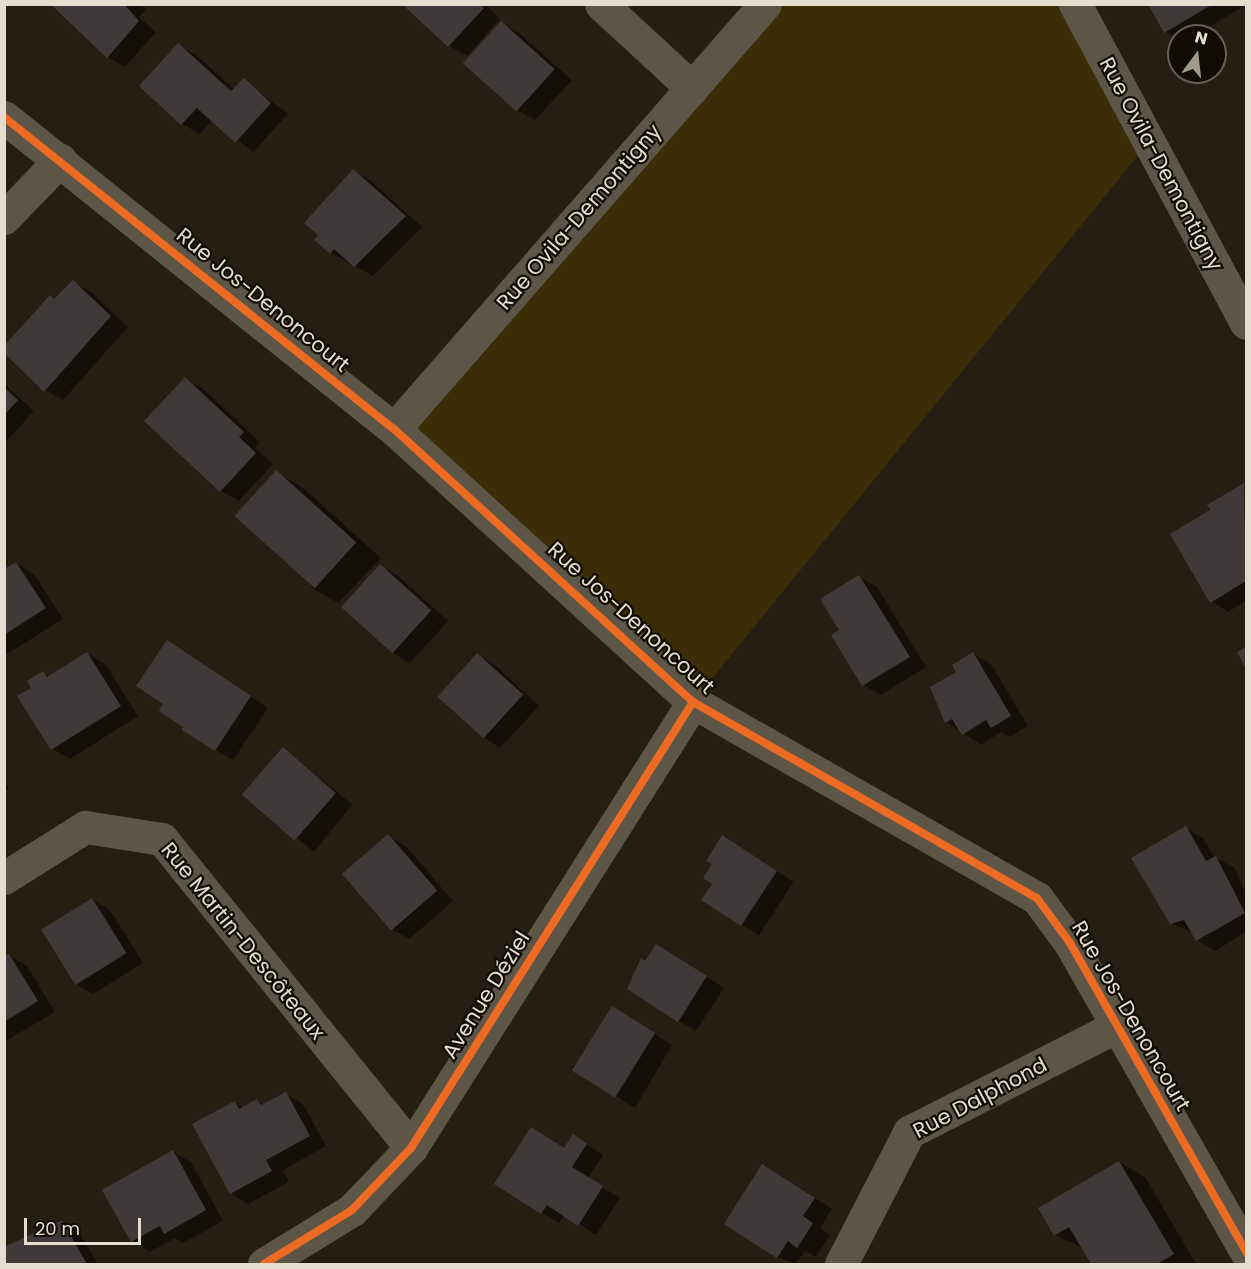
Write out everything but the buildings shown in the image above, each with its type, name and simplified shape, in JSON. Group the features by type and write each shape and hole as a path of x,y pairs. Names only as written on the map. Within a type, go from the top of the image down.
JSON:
{"street":[{"path":"601,4 692,88"},
{"name":"Rue Ovila-Demontigny","path":"394,429 765,4"},
{"name":"Rue Ovila-Demontigny","path":"1075,4 1246,323"},
{"name":"Rue Jos-Denoncourt","path":"4,117 394,429 693,702 1037,898 1070,943 1246,1252"},
{"path":"4,218 60,160"},
{"name":"Avenue Déziel","path":"264,1264 352,1210 411,1148 693,702"},
{"name":"Rue Martin-Descôteaux","path":"4,878 85,827 162,839 411,1148"},
{"name":"Rue Dalphond","path":"841,1264 909,1132 1117,1026"}],"shaded area":[{"path":"765,5 1075,5 1149,142 693,702 394,429"}],"cycle path":[{"path":"4,117 394,429 693,702 1037,898 1070,943 1246,1252"},
{"path":"264,1264 352,1210 411,1148 693,702"}]}
